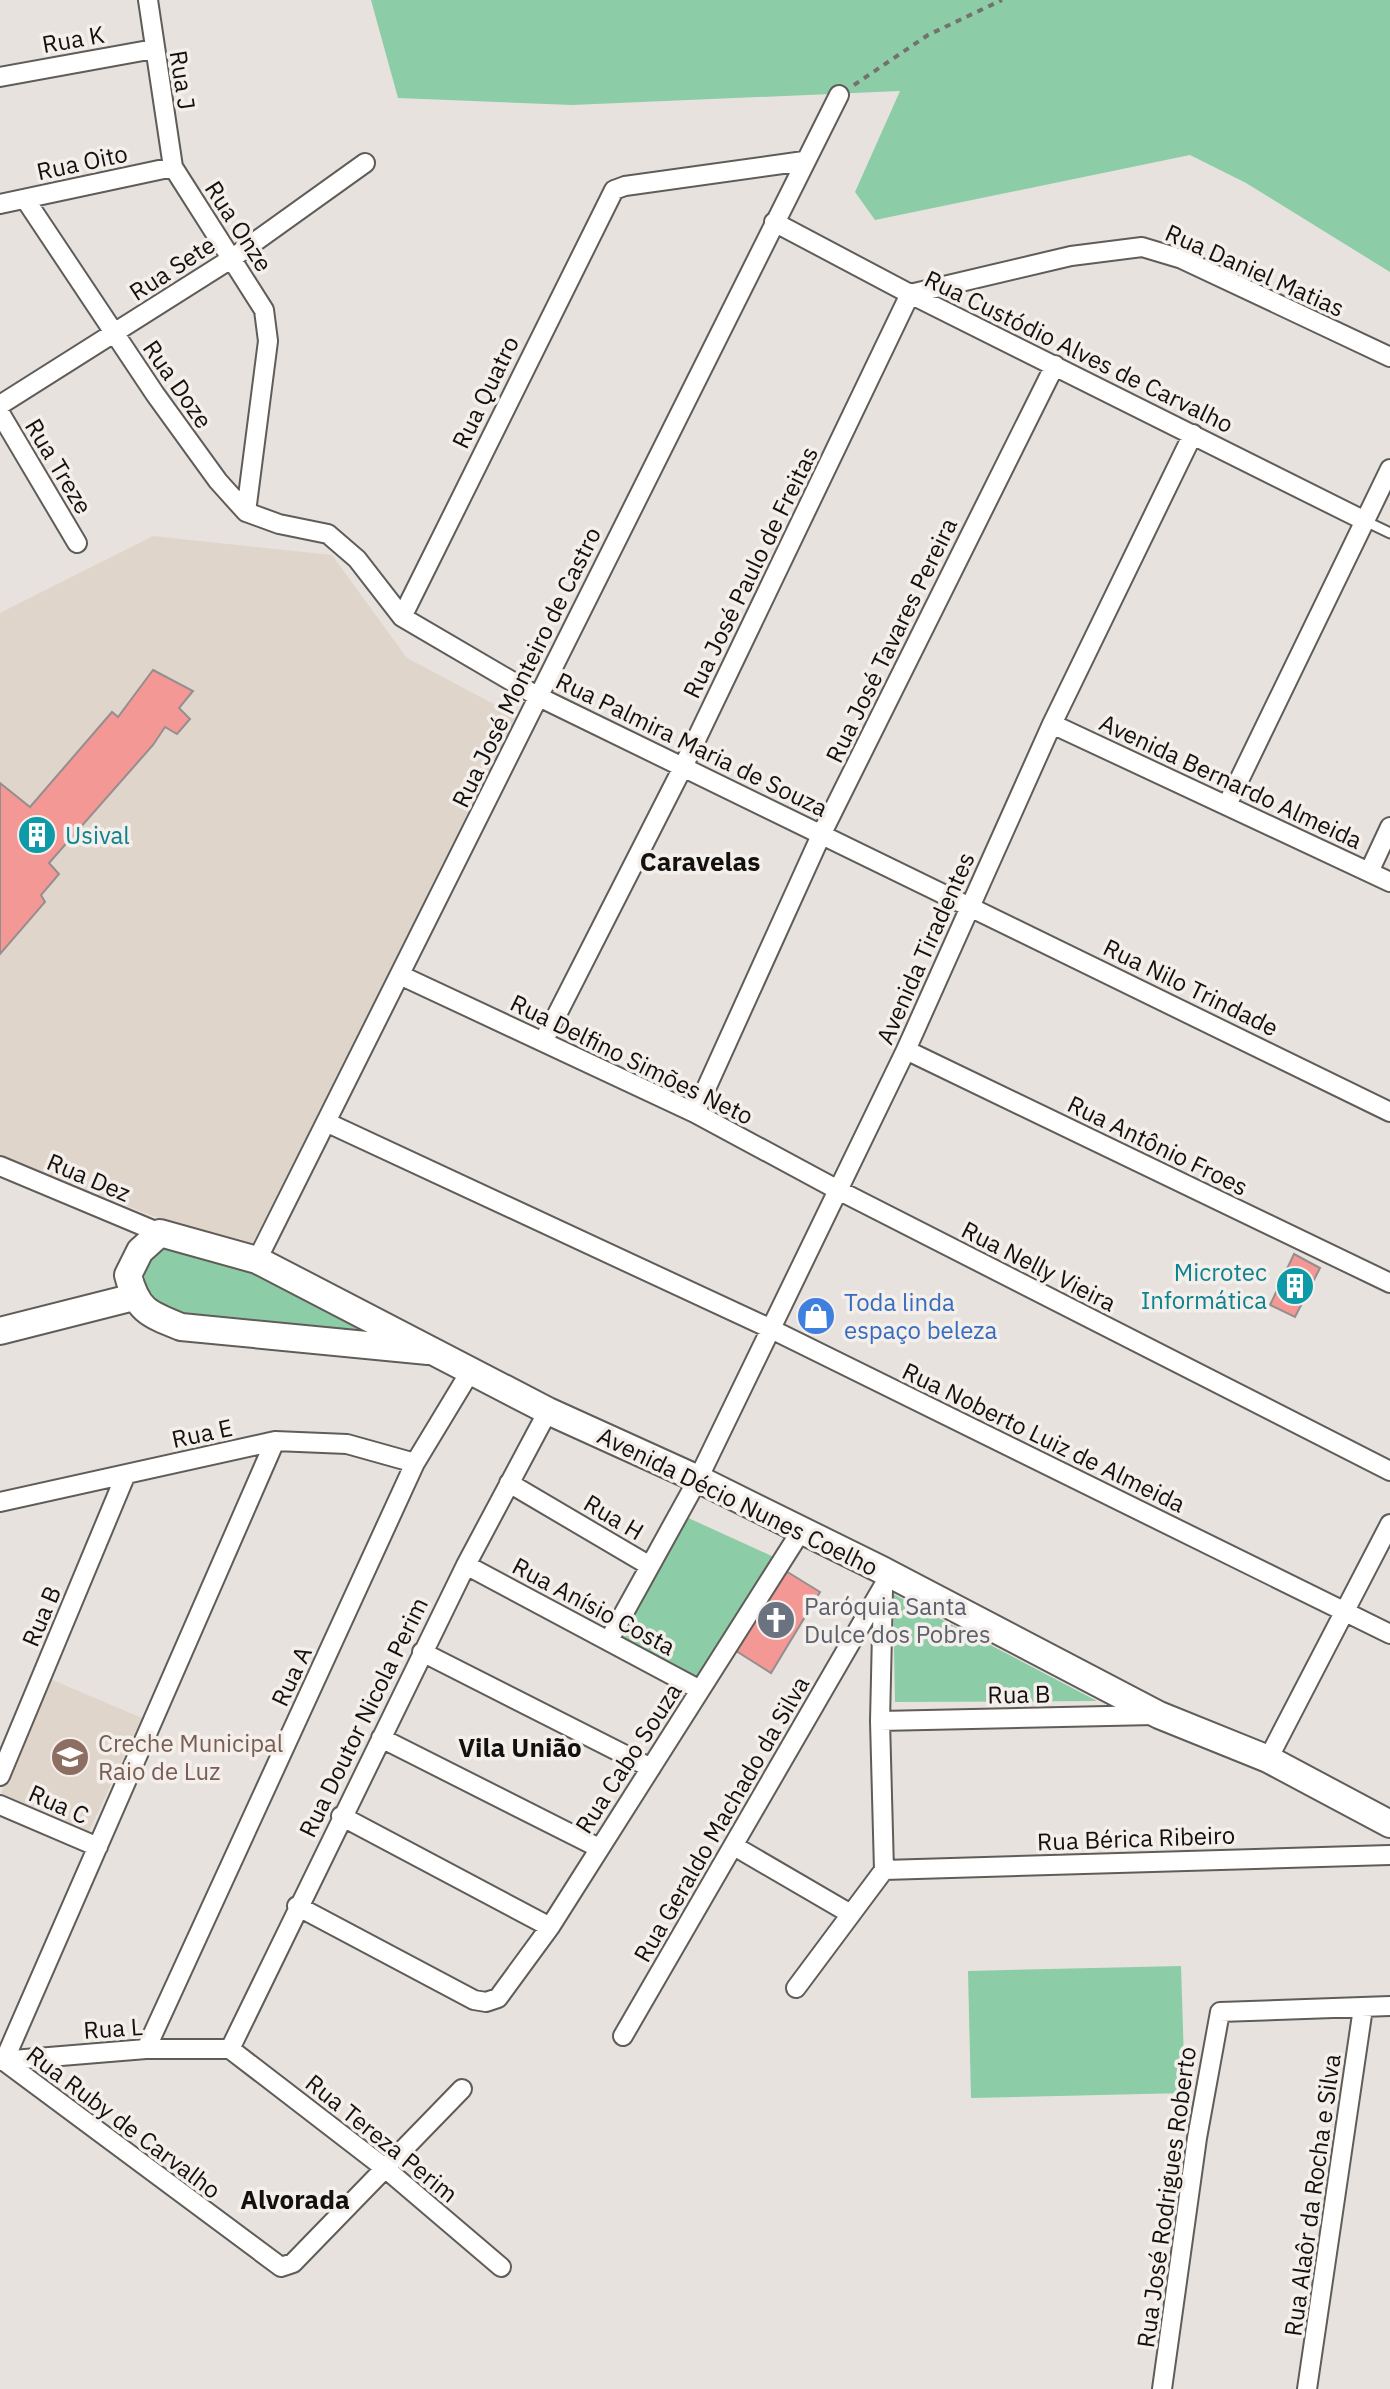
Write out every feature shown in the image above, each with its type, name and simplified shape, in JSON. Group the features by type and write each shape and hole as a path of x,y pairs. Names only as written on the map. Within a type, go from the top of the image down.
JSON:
{"street":[{"name":"Rua J","path":"148,0 173,167"},
{"name":"Rua K","path":"0,77 154,49"},
{"name":"Rua José Monteiro de Castro","path":"257,1260 402,976 537,696 839,95"},
{"name":"Rua Quatro","path":"402,617 614,190 804,161"},
{"name":"Rua Sete","path":"0,405 231,259 365,163"},
{"name":"Rua Oito","path":"0,204 173,167"},
{"name":"Rua Onze","path":"173,167 264,310 268,341 246,512"},
{"name":"Rua Doze","path":"25,199 218,481 246,512"},
{"name":"Rua Custódio Alves de Carvalho","path":"774,222 910,294 1365,521"},
{"name":"Rua Daniel Matias","path":"910,294 1071,256 1142,247 1182,259 1390,357"},
{"name":"Rua José Paulo de Freitas","path":"544,1040 683,767 910,294"},
{"name":"Rua José Tavares Pereira","path":"695,1113 822,833 1055,365"},
{"name":"Rua Treze","path":"0,413 77,543"},
{"name":"Avenida Tiradentes","path":"698,1479 906,1050 1052,724 1193,434"},
{"path":"1227,805 1390,469"},
{"name":"Rua Palmira Maria de Souza","path":"246,512 279,524 328,534 357,559 402,617 537,696 970,906"},
{"name":"Avenida Bernardo Almeida","path":"1052,724 1390,882"},
{"path":"1369,872 1390,827"},
{"name":"Rua Nilo Trindade","path":"970,906 1390,1112"},
{"name":"Rua Delfino Simões Neto","path":"402,976 695,1113 838,1190"},
{"name":"Rua Antônio Froes","path":"906,1050 1390,1283"},
{"name":"Rua Noberto Luiz de Almeida","path":"328,1123 769,1328 1390,1634"},
{"name":"Rua Dez","path":"0,1166 160,1233"},
{"name":"Rua Nelly Vieira","path":"838,1190 1390,1471"},
{"path":"160,1233 140,1251 128,1275 134,1297 150,1315 181,1327 428,1351"},
{"name":"Avenida Décio Nunes Coelho","path":"160,1233 257,1260 548,1411 698,1479 801,1531 884,1578 1159,1715 1268,1759 1390,1824"},
{"path":"0,1331 134,1297"},
{"name":"Rua A","path":"146,2049 415,1463 470,1372"},
{"name":"Rua Doutor Nicola Perim","path":"230,2049 422,1652 548,1411"},
{"path":"2,2061 275,1441"},
{"name":"Rua E","path":"0,1502 275,1441 347,1444 415,1463"},
{"name":"Rua B","path":"0,1776 126,1474"},
{"name":"Rua H","path":"509,1483 650,1566 698,1479"},
{"path":"1268,1759 1390,1524"},
{"name":"Rua Cabo Souza","path":"297,1906 474,2000 486,2002 498,1998 550,1927 801,1531"},
{"name":"Rua Anísio Costa","path":"466,1565 700,1690"},
{"path":"609,1640 650,1566"},
{"path":"796,1988 884,1870 880,1721 884,1578"},
{"name":"Rua Geraldo Machado da Silva","path":"623,2036 884,1578"},
{"path":"422,1652 651,1768"},
{"name":"Rua B","path":"880,1721 1159,1715"},
{"path":"381,1738 599,1848"},
{"name":"Rua C","path":"0,1805 98,1847"},
{"path":"341,1816 550,1927"},
{"path":"734,1846 849,1913"},
{"name":"Rua Bérica Ribeiro","path":"884,1870 1390,1855"},
{"path":"1363,2008 1390,2006"},
{"name":"Rua José Rodrigues Roberto","path":"1162,2389 1197,2138 1220,2012 1363,2008"},
{"name":"Rua Alaôr da Rocha e Silva","path":"1307,2389 1363,2008"},
{"name":"Rua L","path":"2,2061 146,2049 230,2049"},
{"name":"Rua Tereza Perim","path":"230,2049 386,2169 501,2267"},
{"name":"Rua Ruby de Carvalho","path":"2,2061 281,2267 293,2263 462,2089"}],"lane":[{"path":"1365,521 1390,533"}],"path":[{"path":"839,95 928,35 1002,0"}],"shaded area":[{"path":"153,536 332,555 407,658 516,716 252,1245 174,1224 0,1157 0,613"},
{"name":"Creche Municipal Raio de Luz","path":"48,1678 142,1718 85,1840 0,1797"}],"green space":[{"path":"371,0 1390,0 1390,272 1246,183 1190,155 875,220 855,192 900,91 572,105 398,98"},
{"path":"186,1241 374,1334 181,1314 154,1296 145,1282 144,1274 151,1252"},
{"path":"684,1516 776,1558 697,1682 619,1636"},
{"path":"893,1594 1097,1701 895,1702"},
{"path":"1181,1966 1185,2093 971,2098 968,1971"}],"building":[{"name":"Usival","path":"153,670 193,691 179,708 190,719 177,734 165,727 153,745 49,863 59,874 41,895 45,902 0,954 0,783 30,807 112,712 118,717"},
{"name":"Microtec Informática","path":"1294,1254 1320,1268 1295,1317 1270,1305"},
{"name":"Paróquia Santa Dulce dos Pobres","path":"781,1568 820,1592 771,1673 733,1649"}],"place":[{"name":"Usival","path":"37,835"},
{"name":"Microtec Informática","path":"1295,1286"},
{"name":"Toda linda espaço beleza","path":"816,1316"},
{"name":"Paróquia Santa Dulce dos Pobres","path":"776,1620"},
{"name":"Creche Municipal Raio de Luz","path":"70,1757"}],"district":[{"name":"Caravelas","path":"700,861"},
{"name":"Vila União","path":"520,1747"},
{"name":"Alvorada","path":"295,2199"}]}
